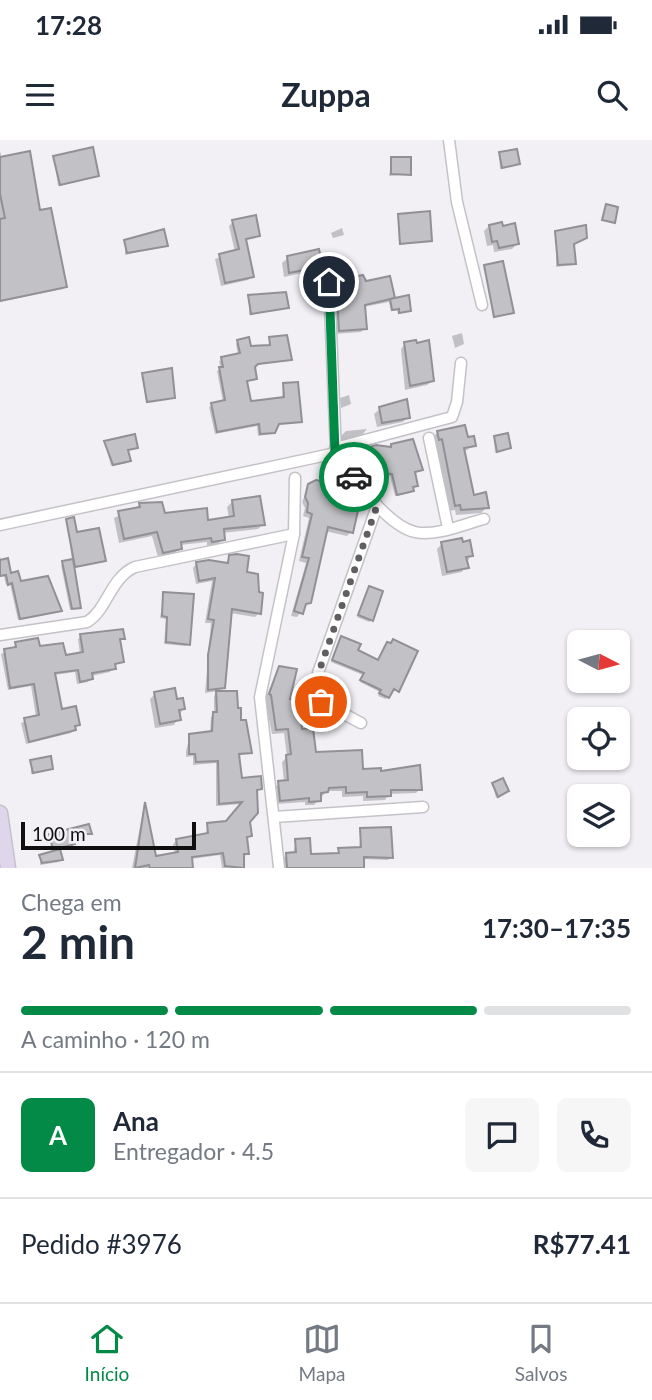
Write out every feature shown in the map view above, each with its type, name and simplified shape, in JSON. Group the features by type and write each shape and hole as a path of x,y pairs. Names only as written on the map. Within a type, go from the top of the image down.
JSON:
{"main road":[{"path":"0,813 9,868"}],"street":[{"path":"449,140 457,202 482,305"},
{"path":"329,282 335,450 377,506 405,528 417,533 484,519"},
{"path":"0,525 335,450 452,417 457,402 461,363"},
{"path":"429,438 448,528"},
{"path":"279,867 260,697 294,534 295,478"},
{"path":"360,723 321,702 318,674 377,506"},
{"path":"0,635 87,622 94,618 119,577 135,567 294,534"},
{"path":"274,817 423,807"}],"building":[{"path":"93,147 99,176 60,185 53,156"},
{"path":"517,149 520,164 502,168 499,152"},
{"path":"30,151 40,210 51,208 67,287 0,301 0,219 5,218 0,194 0,157"},
{"path":"391,157 411,157 411,175 391,174"},
{"path":"606,204 618,207 615,223 602,220"},
{"path":"430,211 432,241 400,244 398,214"},
{"path":"256,215 260,236 246,239 254,277 225,283 219,254 239,249 232,220"},
{"path":"502,222 503,226 515,223 519,244 499,248 497,241 492,242 489,225"},
{"path":"586,225 587,238 574,244 576,264 558,265 555,231"},
{"path":"164,229 168,246 127,253 124,240"},
{"path":"319,249 323,266 289,273 287,256"},
{"path":"503,261 514,313 494,317 484,265"},
{"path":"363,275 366,281 390,276 395,298 365,305 367,329 339,331 339,280"},
{"path":"286,292 289,308 251,314 248,295"},
{"path":"409,295 411,311 399,313 399,309 392,310 390,299"},
{"path":"287,335 292,360 258,364 255,367 257,379 247,381 251,401 284,397 283,383 298,382 302,422 279,424 275,433 260,434 259,424 217,432 211,403 225,400 219,367 223,367 221,357 240,353 237,340 249,337 251,346 270,345 269,337"},
{"path":"416,340 417,343 429,340 434,381 410,386 404,342"},
{"path":"172,368 175,398 147,402 142,373"},
{"path":"407,399 410,418 382,423 379,407"},
{"path":"465,425 468,437 474,436 476,446 464,448 474,495 486,492 489,508 461,510 460,505 455,506 442,439 439,440 437,431"},
{"path":"508,433 511,448 497,452 494,436"},
{"path":"135,434 138,448 128,450 131,461 113,465 104,441"},
{"path":"413,439 423,470 415,472 418,486 413,487 414,491 397,495 392,474 368,472 369,469 362,468 363,464 353,462 354,451 376,445 391,447 391,444"},
{"path":"316,480 353,488 350,500 359,502 359,506 353,533 328,527 311,603 306,604 303,614 294,611 309,558 302,557 312,514 307,512 308,503 305,497 308,484"},
{"path":"260,496 265,525 224,529 225,540 212,542 211,538 181,542 182,549 163,553 157,532 124,539 118,511 140,507 139,503 162,502 165,513 207,508 208,520 234,516 232,500"},
{"path":"74,517 77,532 99,528 106,561 75,567 66,519"},
{"path":"462,538 463,542 470,540 473,556 466,557 469,568 447,572 441,542"},
{"path":"229,555 249,556 247,572 258,574 259,592 263,593 261,614 232,609 225,688 208,690 208,655 214,620 208,619 215,578 199,581 196,562 209,560 228,563"},
{"path":"8,558 11,573 18,571 21,581 48,576 62,611 20,619 12,583 8,585 6,575 0,576 0,560"},
{"path":"73,559 81,608 72,609 62,561"},
{"path":"369,586 383,591 373,621 358,615"},
{"path":"163,592 194,594 190,645 166,642 167,617 162,616"},
{"path":"123,629 125,639 120,639 124,662 115,664 116,669 92,673 93,679 80,682 78,670 55,673 62,709 76,706 80,725 75,726 76,730 29,742 24,718 39,715 34,684 10,688 4,649 16,647 15,642 38,638 40,646 63,643 66,655 83,652 80,634"},
{"path":"341,636 361,644 358,650 378,660 387,642 391,643 393,639 418,651 399,692 394,689 389,698 379,693 381,690 360,680 364,673 332,660"},
{"path":"279,666 297,669 290,699 300,703 302,729 313,728 316,752 362,750 363,769 381,768 381,771 420,765 422,790 391,790 391,796 367,797 367,792 346,793 346,787 329,788 328,792 321,793 321,801 309,802 309,798 280,801 278,781 288,780 286,755 291,754 288,729 276,730 269,694"},
{"path":"175,688 177,699 183,698 185,709 179,710 181,720 160,724 154,692"},
{"path":"216,691 237,691 238,708 241,708 241,720 246,720 252,753 239,754 242,778 261,776 262,789 257,790 258,813 250,822 252,836 247,837 249,854 244,854 244,868 225,866 223,853 192,857 193,868 150,868 149,865 135,868 145,802 156,856 178,852 176,839 208,833 207,823 226,821 242,802 219,804 218,761 196,762 195,754 189,754 189,734 212,731 213,712 217,712"},
{"path":"51,756 53,769 33,773 30,760"},
{"path":"503,778 509,791 498,797 492,783"},
{"path":"89,824 92,834 72,834 75,844 53,850 49,834"},
{"path":"391,827 393,858 364,857 364,868 287,868 286,853 296,852 295,839 310,838 311,854 339,853 338,848 361,847 360,828"},
{"path":"60,849 63,860 42,863 39,855"}],"way so far":[{"path":"321,702 318,674 377,506 354,477"}],"route":[{"path":"329,282 335,453 354,477"}]}
